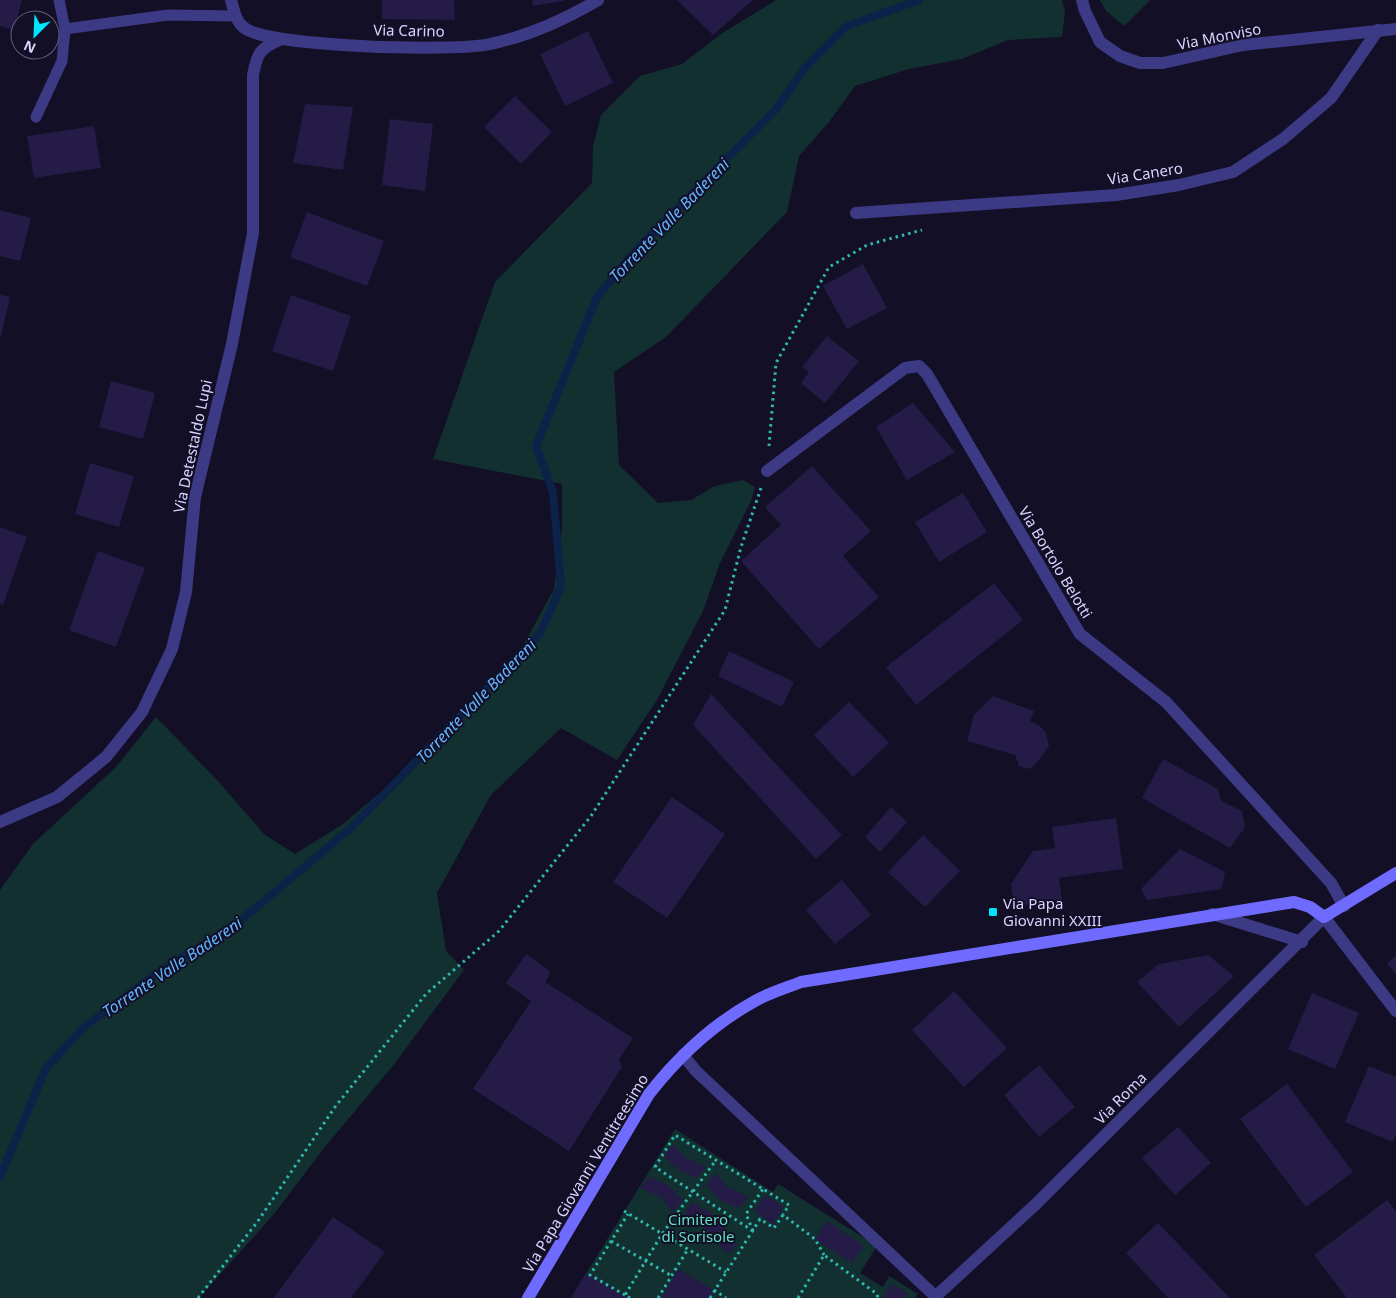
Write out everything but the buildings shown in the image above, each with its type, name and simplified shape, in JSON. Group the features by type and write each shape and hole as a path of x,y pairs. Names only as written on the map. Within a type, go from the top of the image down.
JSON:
{"street":[{"path":"231,0 235,16"},
{"name":"Via Carino","path":"235,16 246,29 279,40 420,49 489,45 560,22 598,0"},
{"name":"Via Monviso","path":"1083,6 1100,42 1120,56 1140,63 1163,64 1243,45 1396,29"},
{"name":"Via Canero","path":"856,213 1116,195 1179,185 1234,172 1283,139 1331,98 1378,30"},
{"name":"Via Detestaldo Lupi","path":"0,822 57,797 106,757 142,712 172,649 186,592 195,497 232,344 253,232 253,75 256,60 262,48 279,40"},
{"name":"Via Bortolo Belotti","path":"767,471 905,368 919,366 927,374 1080,634 1166,702 1331,883 1344,906"},
{"path":"1396,872 1324,917 1396,1011"},
{"name":"Via Papa Giovanni Ventitreesimo","path":"528,1298 649,1094 666,1071 701,1038 755,1001 801,982 1212,914 1294,902 1310,907 1324,917"},
{"path":"1212,914 1302,942"},
{"name":"Via Roma","path":"935,1297 1036,1204 1302,942 1324,917"},
{"path":"683,1055 696,1071 935,1297"}],"lane":[{"path":"36,117 62,61 66,29 59,0"},
{"path":"66,29 168,16 235,16"}],"path":[{"path":"198,1298 258,1221 335,1107 426,994 500,931 592,816 725,610 741,547 767,471 776,363 828,267 867,245 927,228"},
{"path":"710,1298 714,1290 753,1231 760,1219 774,1228 789,1206 675,1135 655,1167 753,1231"},
{"path":"626,1295 662,1234 716,1160"},
{"path":"753,1231 746,1214 763,1190"},
{"path":"624,1211 726,1272"},
{"path":"628,1214 590,1275 630,1298"},
{"path":"783,1215 815,1238 824,1255 877,1294 878,1298"},
{"path":"611,1241 672,1276"},
{"path":"658,1298 688,1249"},
{"path":"798,1298 824,1255"},
{"path":"714,1290 726,1298"}],"green space":[{"path":"776,0 1062,0 1065,12 1062,37 1008,40 962,59 909,69 855,86 829,122 799,156 787,212 666,337 614,372 619,465 658,503 691,500 715,486 743,480 755,487 751,501 720,563 703,611 657,700 617,760 561,728 491,795 437,893 446,951 464,970 392,1067 324,1148 274,1214 199,1298 0,1298 0,890 33,844 116,767 156,717 218,781 264,834 295,854 343,824 407,770 469,712 514,662 554,589 562,528 562,484 433,459 495,282 592,183 593,146 601,115 640,76 682,64 721,34"},
{"path":"1100,0 1150,0 1124,26 1106,11"},
{"name":"Cimitero di Sorisole","path":"675,1129 773,1192 778,1184 877,1246 860,1273 883,1287 889,1276 918,1294 915,1298 571,1298"}],"waterway":[{"name":"Torrente Valle Badereni","path":"0,1177 46,1068 84,1027 163,969 232,928 352,827 540,634 561,586 553,492 536,446 597,297 634,252 776,109 805,68 847,26 919,0"}],"place":[{"name":"Via Papa Giovanni XXIII","path":"993,912"}]}
